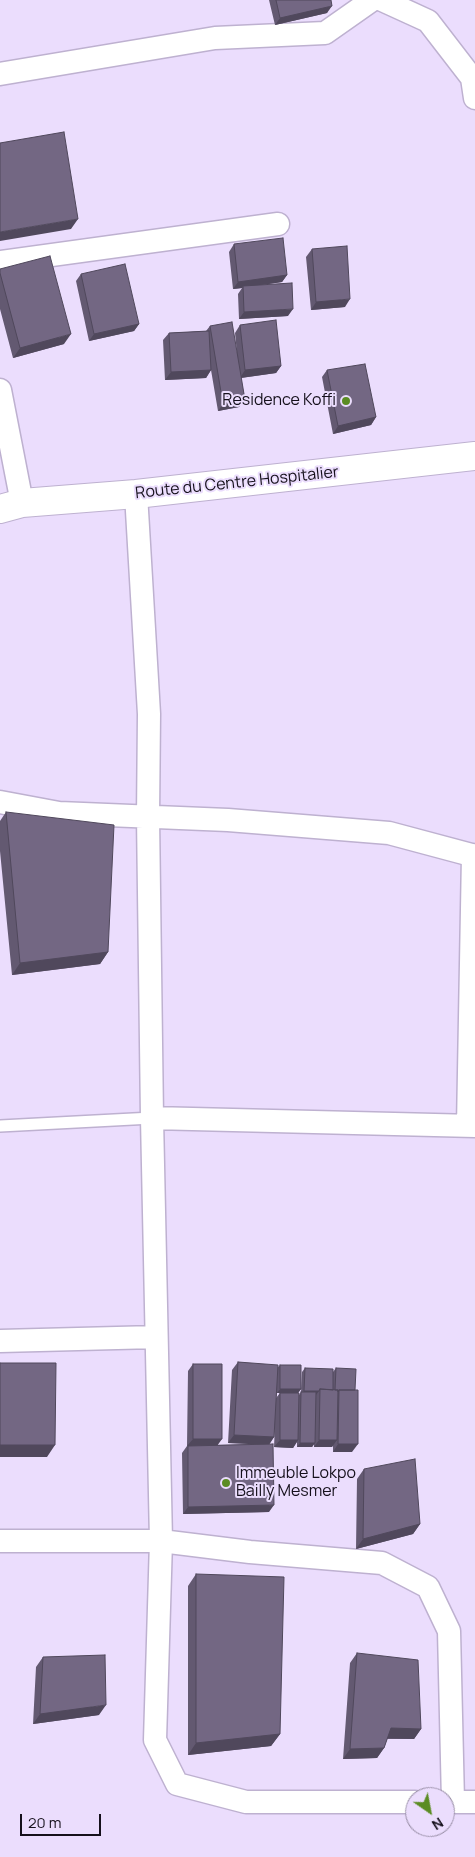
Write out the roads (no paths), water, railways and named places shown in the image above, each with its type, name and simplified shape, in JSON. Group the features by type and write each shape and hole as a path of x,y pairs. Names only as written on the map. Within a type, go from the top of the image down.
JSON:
{"street":[{"path":"0,74 216,38 325,33 372,0"},
{"path":"382,0 428,21 472,78 475,98"},
{"path":"0,262 278,224"},
{"path":"0,390 11,506"},
{"name":"Route du Centre Hospitalier","path":"11,506 475,456"},
{"path":"136,494 149,714 148,817 152,1118 161,1541 155,1740 176,1784 246,1802 405,1802"},
{"path":"0,802 59,813 228,820 389,833 474,855 472,1126 152,1118"},
{"path":"0,1340 156,1337"},
{"path":"0,1542 161,1541 250,1552 382,1563 428,1587 449,1631 449,1787"},
{"path":"455,1802 475,1802"}],"lane":[{"path":"0,1126 152,1118"}],"place":[{"name":"Residence Koffi","path":"346,401"},
{"name":"Immeuble Lokpo Bailly Mesmer","path":"226,1483"}]}
